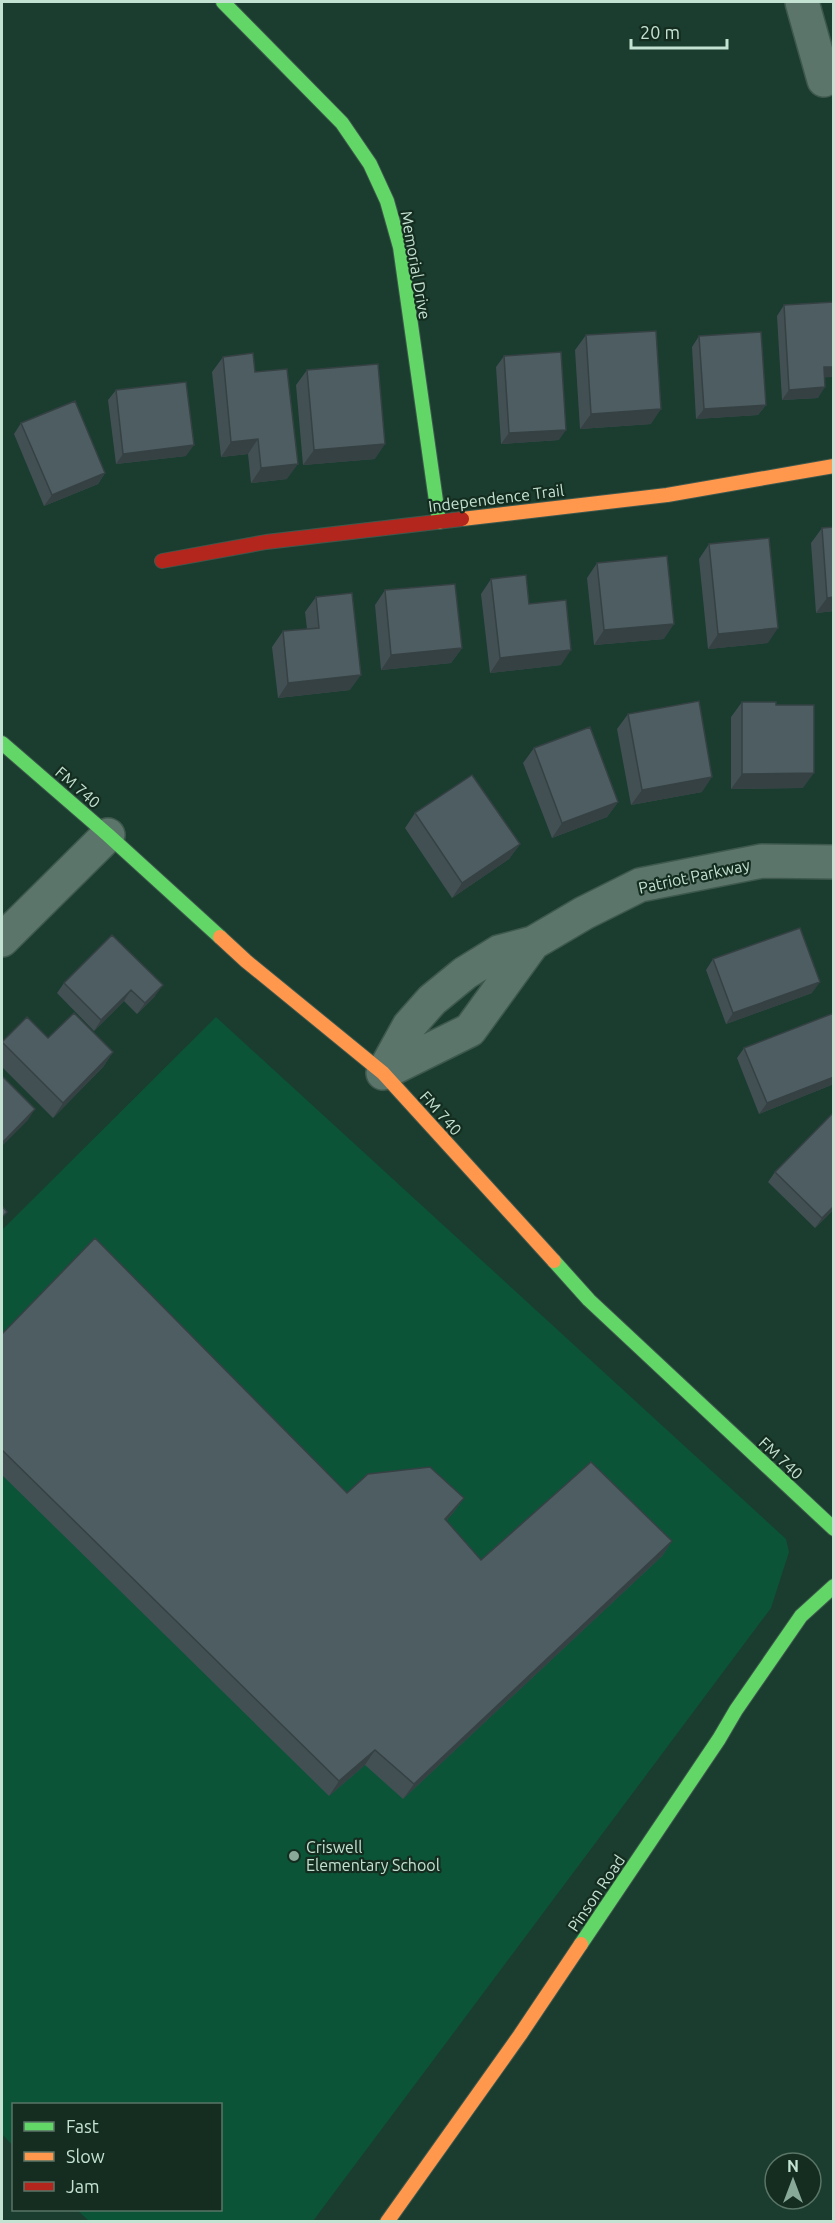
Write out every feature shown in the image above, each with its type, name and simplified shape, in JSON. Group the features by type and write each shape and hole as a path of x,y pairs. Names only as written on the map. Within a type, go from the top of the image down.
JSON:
{"main road":[{"name":"Memorial Drive","path":"224,2 342,123 370,164 387,201 400,247 438,522"},
{"name":"Independence Trail","path":"162,561 266,542 667,495 834,466"},
{"name":"FM 740","path":"2,743 108,835 246,961 383,1073 589,1300 834,1529"},
{"name":"Pinson Road","path":"387,2222 520,2035 801,1616 834,1586"}],"street":[{"path":"802,2 824,80"},
{"path":"2,940 108,835"},
{"name":"Patriot Parkway","path":"383,1073 409,1026 432,1000 465,973 499,952 533,943 584,913 639,885 762,861 834,862"},
{"name":"Patriot Parkway","path":"383,1073 470,1030 533,943"}],"shaded area":[{"name":"Criswell Elementary School","path":"216,1017 786,1539 789,1552 771,1608 313,2221 89,2221 78,2211 222,2211 222,2103 12,2103 12,2145 2,2134 2,1230"}],"building":[{"path":"834,302 834,367 824,367 825,387 789,390 784,305"},
{"path":"656,331 661,409 591,414 586,335"},
{"path":"761,332 766,405 704,409 699,336"},
{"path":"561,352 566,430 509,433 504,356"},
{"path":"253,353 255,372 287,369 298,464 261,468 258,439 231,442 223,357"},
{"path":"378,364 385,444 314,450 307,370"},
{"path":"186,382 194,445 123,454 116,390"},
{"path":"75,401 105,473 52,495 21,423"},
{"path":"834,527 834,597 827,598 822,528"},
{"path":"769,538 778,628 718,634 709,544"},
{"path":"667,556 674,624 604,630 597,563"},
{"path":"526,575 529,604 566,600 571,650 500,658 491,579"},
{"path":"455,584 462,648 391,655 385,590"},
{"path":"352,593 361,675 288,683 283,631 319,628 316,597"},
{"path":"699,701 712,777 642,790 628,714"},
{"path":"742,702 814,705 814,773 742,774"},
{"path":"590,727 618,802 562,823 534,748"},
{"path":"472,775 520,844 462,883 415,813"},
{"path":"800,928 820,982 733,1013 713,959"},
{"path":"112,935 163,985 145,1003 131,990 101,1020 64,983"},
{"path":"74,1013 113,1052 63,1103 2,1042 27,1017 48,1038"},
{"path":"834,1013 834,1077 767,1103 744,1048"},
{"path":"2,1076 35,1109 2,1143"},
{"path":"834,1112 834,1206 822,1218 775,1172"},
{"path":"2,1206 7,1212 2,1217"},
{"path":"95,1238 347,1493 368,1474 430,1467 464,1498 445,1519 481,1560 591,1462 672,1541 414,1784 375,1750 339,1781 2,1450 2,1334"}],"traffic: fast":[{"path":"223,2 342,123 370,164 387,201 400,247 439,522"},
{"path":"2,743 220,937"},
{"path":"554,1261 589,1300 834,1529"},
{"path":"581,1944 801,1616 834,1586"}],"traffic: slow":[{"path":"462,519 667,495 834,466"},
{"path":"220,937 383,1073 554,1261"},
{"path":"387,2222 520,2035 581,1944"}],"traffic: jam":[{"path":"162,561 266,542 462,519"}],"place":[{"name":"Criswell Elementary School","path":"294,1856"}]}
